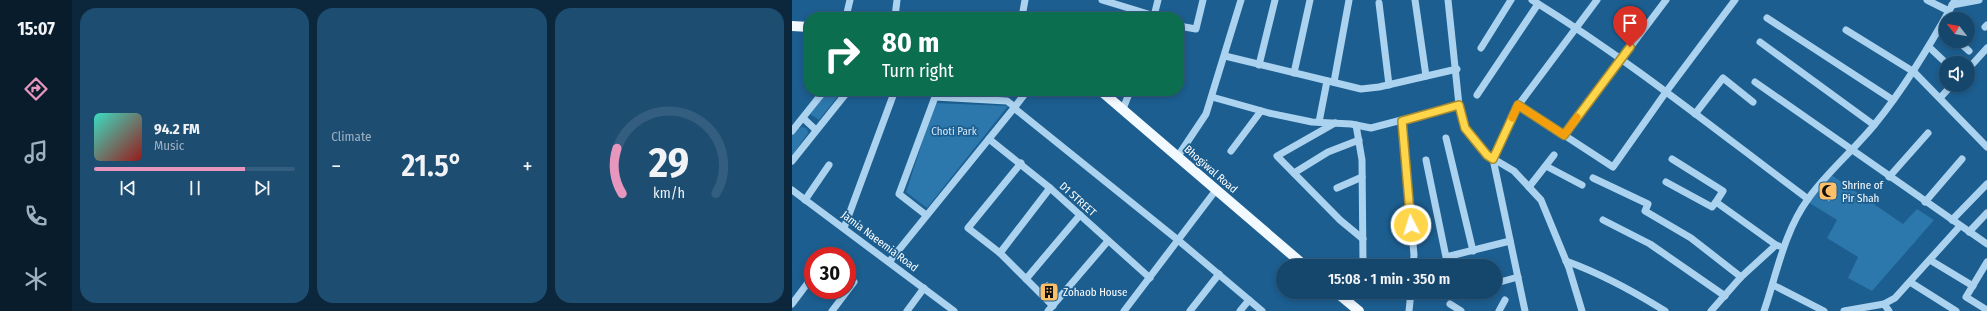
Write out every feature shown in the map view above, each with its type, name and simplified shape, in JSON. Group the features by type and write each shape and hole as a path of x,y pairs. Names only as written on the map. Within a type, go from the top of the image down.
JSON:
{"main road":[{"path":"792,26 804,27"},
{"name":"Bhogiwal Road","path":"1107,96 1297,259"},
{"path":"1349,299 1359,311"}],"street":[{"path":"847,12 850,0"},
{"path":"896,12 898,0"},
{"path":"1023,12 1025,0"},
{"path":"1102,0 1140,12"},
{"path":"1154,12 1158,0"},
{"path":"1184,27 1196,29 1203,0"},
{"path":"1178,156 1206,114 1241,0"},
{"path":"1259,65 1275,0"},
{"path":"1294,73 1310,0"},
{"path":"1319,122 1349,0"},
{"path":"1415,0 1426,76"},
{"path":"1448,0 1457,69 1459,105 1465,128 1487,155 1514,172 1541,200 1566,261 1582,311"},
{"path":"1481,48 1511,0"},
{"path":"1525,311 1493,159 1518,105 1597,0"},
{"path":"1564,135 1666,0"},
{"path":"1518,105 1613,167 1666,92 1735,0"},
{"path":"1927,0 1952,5 1979,0"},
{"path":"1477,95 1535,2 1576,27 1621,59 1808,199"},
{"path":"1379,3 1389,84"},
{"path":"1767,18 1893,100"},
{"path":"1846,30 1914,72 1987,147"},
{"path":"1764,311 1783,248 1808,199 1874,125 1914,72 1939,33"},
{"path":"1760,42 1874,125"},
{"path":"1929,47 1939,56"},
{"path":"1966,48 1969,51"},
{"path":"1975,61 1987,48"},
{"path":"1225,56 1361,89 1457,69"},
{"path":"1695,114 1723,78 1753,102"},
{"path":"1756,82 1889,177 1987,244"},
{"path":"1940,98 1946,92"},
{"path":"792,131 820,96"},
{"path":"792,161 844,96"},
{"path":"844,228 893,96"},
{"path":"889,262 1023,96"},
{"path":"1123,109 1128,96"},
{"path":"926,215 899,194 935,97 1008,101 1262,311"},
{"path":"1212,97 1261,111 1319,122 1356,125 1371,128 1459,105"},
{"path":"1231,151 1261,111"},
{"path":"803,118 816,130"},
{"path":"1402,121 1414,259"},
{"path":"1335,123 1277,156 1340,220 1363,239"},
{"path":"1356,125 1362,160 1362,259"},
{"path":"1889,177 1928,133"},
{"path":"1446,138 1473,251"},
{"name":"D1 STREET","path":"989,139 1021,163 1050,188 1150,278"},
{"path":"1294,173 1328,152 1359,140"},
{"path":"1529,188 1554,155"},
{"path":"1666,182 1712,207 1723,191 1672,159"},
{"path":"1925,202 1962,159"},
{"path":"1426,160 1446,258 1510,241"},
{"path":"1021,163 968,228 1000,254 1026,279 1051,309 1108,241"},
{"path":"805,200 829,165"},
{"path":"1546,166 1582,185"},
{"path":"1337,188 1362,177"},
{"path":"1594,178 1648,204 1645,211 1691,238 1741,277"},
{"path":"1952,220 1987,184"},
{"path":"1000,254 1050,188"},
{"name":"Jamia Naeemia Road","path":"792,190 954,311"},
{"path":"1124,311 1216,190"},
{"path":"1716,202 1776,245 1783,248"},
{"path":"1969,232 1987,213"},
{"path":"1026,279 1080,215"},
{"path":"1603,220 1650,244 1724,296"},
{"path":"1844,311 1884,304 1895,298 1960,226"},
{"path":"1711,311 1741,277 1776,245"},
{"path":"1930,260 1973,286"},
{"path":"1566,261 1596,272 1624,286 1665,311"},
{"path":"1987,262 1966,297 1987,310"},
{"path":"1190,311 1218,274"},
{"path":"1502,281 1518,277"},
{"path":"1910,282 1956,311"},
{"path":"1773,285 1824,311"},
{"path":"792,304 804,288"},
{"path":"907,311 924,288"},
{"path":"832,311 841,299"},
{"path":"1409,311 1410,299"},
{"path":"1240,311 1249,300"},
{"path":"1499,311 1505,300"},
{"path":"1450,304 1462,311"},
{"path":"1884,304 1889,311"}],"green space":[{"path":"823,96 838,96 819,120 810,114"},
{"name":"Choti Park","path":"935,103 1008,106 927,208 906,192"},
{"path":"803,127 807,129 808,133 792,156 792,135 799,128"},
{"path":"1830,174 1903,224 1917,209 1934,220 1872,291 1848,278 1858,257 1827,238 1837,220 1808,202"}],"building":[{"name":"Shrine of Pir Shah","path":"1828,182 1837,189 1829,201 1819,193"},
{"path":"1047,282 1058,292 1052,298 1042,288"}],"slow traffic":[{"path":"1512,118 1518,105 1564,135 1577,117"}],"place":[{"name":"Shrine of Pir Shah","path":"1828,191"},
{"name":"Zohaob House","path":"1049,292"}],"route":[{"path":"1411,225 1402,121 1459,105 1465,128 1487,155 1493,159 1518,105 1564,135 1630,47"}]}
